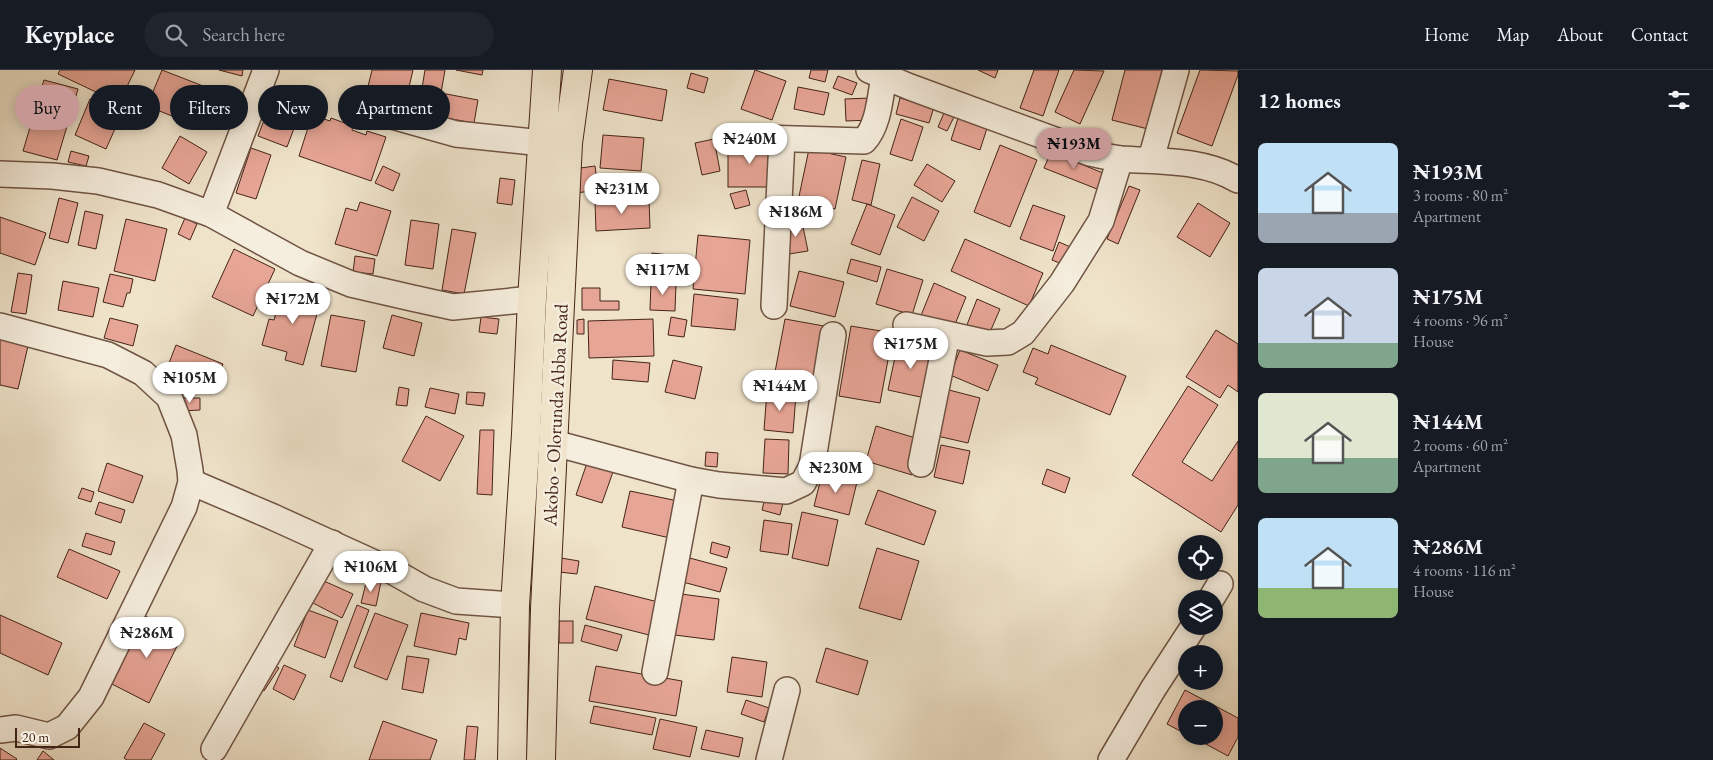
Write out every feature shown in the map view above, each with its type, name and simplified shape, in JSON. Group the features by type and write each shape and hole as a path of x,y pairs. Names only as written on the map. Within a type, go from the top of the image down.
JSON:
{"main road":[{"name":"Akobo - Olorunda Abba Road","path":"512,760 515,604 547,70"},
{"name":"Akobo - Olorunda Abba Road","path":"541,760 545,609 568,143 578,70"}],"street":[{"path":"211,214 266,70"},
{"path":"1151,159 1176,70"},
{"path":"731,137 864,141 870,134 874,123 877,73 1090,153 1120,159 1151,159 1207,166 1238,180"},
{"path":"442,130 456,134 542,143"},
{"path":"774,306 782,139"},
{"path":"906,326 987,344 1008,342 1023,333 1062,283 1101,221 1120,159"},
{"path":"0,174 52,176 98,181 158,195 211,214 300,263 351,284 453,306 532,299"},
{"path":"0,326 108,355 143,373 170,397 184,435 191,482 184,507 91,698 67,727 48,736 16,728 0,730"},
{"path":"921,464 947,334"},
{"path":"554,443 691,480 719,485 786,491 803,483 812,466 833,335"},
{"path":"655,672 691,480"},
{"path":"191,482 274,517 394,572 424,589 456,601 515,604"},
{"path":"214,749 332,544"},
{"path":"1111,760 1153,689 1188,635"},
{"path":"769,760 787,690"}],"building":[{"path":"60,70 135,70 128,85 89,85 89,89 58,74"},
{"path":"162,70 201,85 170,85 170,115 160,111 160,85 156,85"},
{"path":"219,70 243,70 242,76"},
{"path":"372,70 413,70 409,85 368,85"},
{"path":"425,70 445,70 442,85 423,85"},
{"path":"456,70 483,70 482,75"},
{"path":"755,70 786,81 772,120 741,109"},
{"path":"811,70 828,70 825,82 809,78"},
{"path":"978,70 998,70 995,78"},
{"path":"1034,70 1059,70 1043,116 1020,108"},
{"path":"1074,70 1104,71 1080,124 1055,112"},
{"path":"1125,70 1162,70 1148,129 1112,120"},
{"path":"1200,70 1238,71 1212,146 1177,133"},
{"path":"691,73 708,78 704,93 687,88"},
{"path":"838,76 857,83 852,95 833,88"},
{"path":"609,79 667,90 662,121 603,110"},
{"path":"44,80 63,85 43,85"},
{"path":"798,87 829,93 824,115 794,109"},
{"path":"450,95 478,100 474,123 450,119"},
{"path":"870,98 871,120 846,121 845,99"},
{"path":"900,98 934,107 929,123 896,114"},
{"path":"89,101 89,130 114,130 106,149 75,135 79,130 79,125"},
{"path":"944,113 954,117 947,131 938,127"},
{"path":"959,115 988,125 980,150 951,140"},
{"path":"331,118 338,121 338,130 352,130 366,135 367,131 386,137 371,181 299,156 307,130 328,130 328,120 330,121"},
{"path":"901,119 923,127 912,161 890,154"},
{"path":"29,130 66,130 57,160 23,151"},
{"path":"260,130 293,130 287,147 258,136"},
{"path":"603,135 644,138 641,171 600,168"},
{"path":"180,136 207,152 189,184 162,168"},
{"path":"714,139 720,171 702,175 695,143"},
{"path":"728,144 772,144 772,187 728,187"},
{"path":"1000,145 1037,160 1010,227 974,212"},
{"path":"251,148 271,155 256,199 236,193"},
{"path":"809,149 846,157 835,209 798,201"},
{"path":"71,151 89,156 86,166 68,162"},
{"path":"1051,152 1103,173 1097,189 1044,168"},
{"path":"862,160 880,164 871,205 852,200"},
{"path":"927,164 955,181 942,202 914,185"},
{"path":"383,166 400,174 393,191 375,183"},
{"path":"595,166 598,190 576,193 573,169"},
{"path":"500,178 515,180 512,205 497,203"},
{"path":"648,180 648,190 606,194 605,183"},
{"path":"1129,186 1140,190 1118,244 1107,239"},
{"path":"746,190 750,205 735,209 730,194"},
{"path":"912,197 939,211 924,241 897,227"},
{"path":"59,198 78,203 68,243 49,238"},
{"path":"649,200 650,228 596,231 595,202"},
{"path":"360,202 391,211 377,256 335,244 346,208 357,211"},
{"path":"1198,203 1230,223 1210,257 1177,237"},
{"path":"867,204 895,215 880,255 851,244"},
{"path":"1033,205 1065,216 1053,251 1020,239"},
{"path":"85,211 103,215 96,249 78,245"},
{"path":"0,217 46,233 35,265 0,253"},
{"path":"185,218 197,224 190,240 178,234"},
{"path":"126,219 167,229 155,281 114,271"},
{"path":"411,220 439,224 433,269 405,265"},
{"path":"802,222 808,251 789,254 783,226"},
{"path":"452,229 476,233 464,294 442,290"},
{"path":"698,235 750,240 745,294 693,289"},
{"path":"965,239 1043,273 1029,306 951,271"},
{"path":"1059,242 1075,249 1067,266 1052,260"},
{"path":"234,249 275,269 253,316 212,297"},
{"path":"652,253 677,256 674,278 649,275"},
{"path":"355,256 375,259 373,274 353,272"},
{"path":"851,259 881,267 877,282 847,273"},
{"path":"887,269 923,280 912,315 876,304"},
{"path":"799,271 844,282 835,317 790,306"},
{"path":"18,273 32,275 26,314 11,312"},
{"path":"110,274 133,279 130,293 127,293 123,307 103,302"},
{"path":"63,281 99,288 93,317 58,310"},
{"path":"651,282 676,283 675,311 650,310"},
{"path":"934,283 966,297 952,332 920,318"},
{"path":"283,288 321,299 303,365 285,360 287,352 262,345 269,319 274,320"},
{"path":"582,288 600,288 600,301 619,301 619,310 582,310"},
{"path":"694,294 738,299 735,330 691,326"},
{"path":"977,299 1000,309 987,339 965,330"},
{"path":"331,315 365,321 356,372 321,366"},
{"path":"392,315 422,323 414,356 383,348"},
{"path":"481,317 499,319 497,334 479,332"},
{"path":"671,317 687,320 684,337 668,335"},
{"path":"110,318 138,325 133,346 104,338"},
{"path":"584,319 584,334 577,334 577,320"},
{"path":"653,319 654,356 589,358 588,321"},
{"path":"785,319 824,326 814,379 775,372"},
{"path":"851,326 893,333 880,403 839,396"},
{"path":"1216,330 1238,344 1238,392 1228,385 1220,398 1186,377"},
{"path":"0,339 28,346 18,389 0,385"},
{"path":"898,343 935,351 925,398 888,390"},
{"path":"176,345 223,364 211,394 164,376"},
{"path":"1051,345 1126,376 1110,415 1035,384 1038,378 1023,372 1033,348 1048,354"},
{"path":"960,350 998,365 988,391 950,375"},
{"path":"613,360 650,363 648,382 612,379"},
{"path":"673,360 702,367 695,399 665,392"},
{"path":"1188,386 1218,405 1182,462 1212,481 1238,441 1238,505 1221,532 1132,475"},
{"path":"399,387 409,389 407,406 396,405"},
{"path":"430,388 459,394 455,414 425,407"},
{"path":"949,390 980,398 968,443 937,436"},
{"path":"767,391 796,394 793,433 764,430"},
{"path":"467,392 485,393 483,406 466,404"},
{"path":"181,398 200,398 200,410 181,411"},
{"path":"426,416 464,436 440,481 402,461"},
{"path":"876,426 922,440 912,475 866,461"},
{"path":"480,430 494,430 492,495 477,494"},
{"path":"765,439 789,440 788,474 763,473"},
{"path":"941,445 970,451 963,484 934,477"},
{"path":"706,452 718,453 717,467 705,466"},
{"path":"588,460 614,469 602,503 576,495"},
{"path":"107,463 143,476 133,503 98,491"},
{"path":"1047,469 1070,478 1065,493 1042,484"},
{"path":"822,474 857,482 849,515 814,506"},
{"path":"82,488 94,492 91,502 78,498"},
{"path":"878,490 936,511 924,545 865,524"},
{"path":"630,491 678,501 670,538 622,527"},
{"path":"765,498 783,503 780,515 762,510"},
{"path":"99,502 125,510 121,523 95,514"},
{"path":"802,512 838,520 828,566 792,558"},
{"path":"764,520 792,524 788,555 760,551"},
{"path":"86,533 115,542 111,555 82,546"},
{"path":"712,542 730,547 727,558 710,553"},
{"path":"877,548 919,561 901,620 859,608"},
{"path":"69,549 120,571 107,599 57,577"},
{"path":"686,557 727,568 720,592 679,581"},
{"path":"561,558 579,561 577,574 559,572"},
{"path":"367,579 381,582 376,606 361,603"},
{"path":"324,581 353,594 342,618 313,603"},
{"path":"595,586 662,603 653,636 586,619"},
{"path":"681,594 719,599 714,640 675,635"},
{"path":"357,605 369,610 342,682 330,677"},
{"path":"308,610 338,621 325,658 294,646"},
{"path":"375,613 408,625 387,680 354,667"},
{"path":"421,613 469,623 466,640 459,638 456,655 414,646"},
{"path":"0,615 62,643 48,675 0,653"},
{"path":"145,616 183,634 149,703 112,684"},
{"path":"559,621 573,621 573,643 559,643"},
{"path":"585,625 622,635 617,651 581,641"},
{"path":"826,648 868,661 858,695 816,682"},
{"path":"407,656 429,659 423,693 402,689"},
{"path":"732,657 767,662 762,697 727,692"},
{"path":"274,665 279,668 264,691 260,688"},
{"path":"284,665 306,675 294,700 273,689"},
{"path":"596,666 682,681 676,716 589,701"},
{"path":"1185,690 1204,700 1180,700"},
{"path":"746,700 769,708 764,722 741,714"},
{"path":"1178,703 1178,730 1167,724"},
{"path":"594,706 656,718 652,735 590,723"},
{"path":"1223,710 1238,718 1238,737 1228,756 1208,745 1223,745"},
{"path":"660,719 697,727 690,757 653,749"},
{"path":"383,721 437,740 430,760 369,760"},
{"path":"144,723 165,734 151,760 127,760 124,758"},
{"path":"467,726 478,727 475,760 464,760"},
{"path":"706,730 743,738 739,757 701,749"},
{"path":"0,748 17,759 0,760"},
{"path":"43,751 54,760 37,760"}]}
